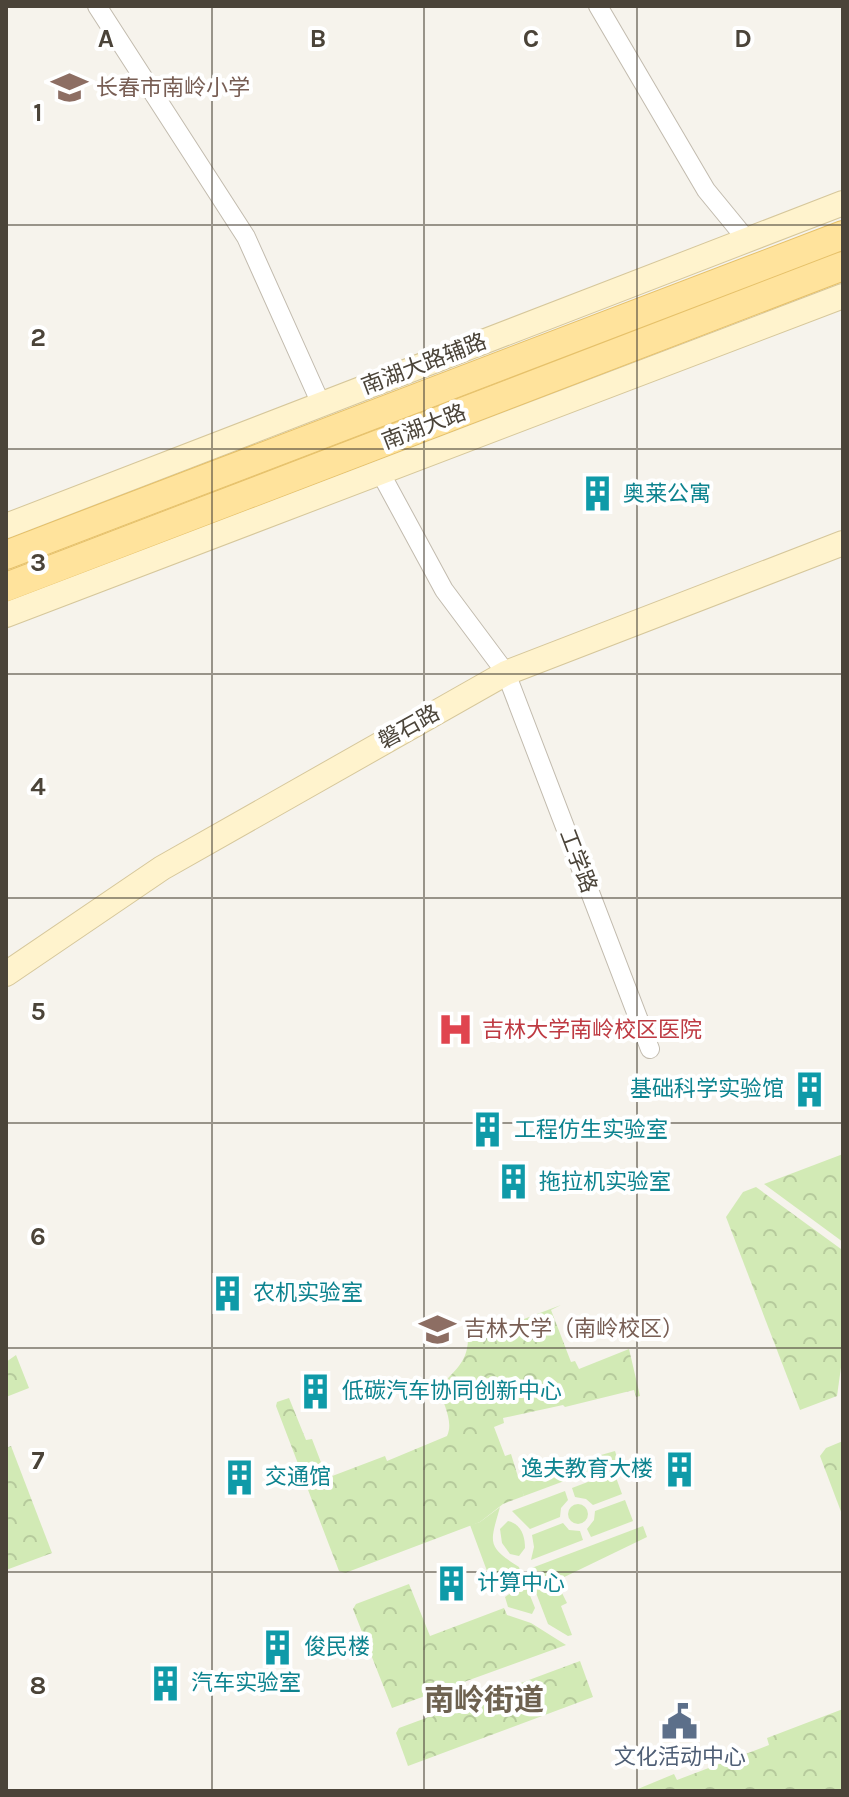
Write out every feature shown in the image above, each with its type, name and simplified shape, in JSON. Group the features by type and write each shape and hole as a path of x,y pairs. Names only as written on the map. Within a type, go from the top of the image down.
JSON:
{"main road":[{"name":"南湖大路","path":"6,555 843,235"},
{"name":"南湖大路","path":"6,587 843,266"}],"street":[{"path":"97,6 246,237 321,404"},
{"path":"598,6 706,190 747,240"},
{"name":"南湖大路辅路","path":"6,526 843,203"},
{"path":"6,615 843,296"},
{"name":"工学路","path":"380,472 444,590 506,673 650,1049"},
{"name":"磐石路","path":"6,974 176,860 506,673 843,543"}],"green space":[{"path":"843,1154 843,1242 764,1184"},
{"path":"756,1187 841,1249 843,1353 837,1396 800,1410 726,1217 743,1192"},
{"path":"561,1305 551,1310 571,1362 575,1361 579,1369 629,1349 640,1396 636,1397 634,1390 503,1418 504,1423 494,1427 505,1456 511,1454 524,1496 503,1504 480,1522 345,1573 339,1571 277,1402 289,1398 306,1440 312,1439 327,1478 385,1456 387,1461 447,1436 449,1419 439,1389 462,1362 468,1340"},
{"path":"16,1355 29,1388 6,1397 6,1362"},
{"path":"843,1441 843,1517 820,1456 826,1448"},
{"path":"11,1446 52,1553 6,1570 6,1448"},
{"path":"615,1451 618,1461 524,1496 517,1479"},
{"path":"614,1472 622,1494 593,1505 586,1499 575,1497 572,1488"},
{"path":"565,1491 568,1500 561,1508 560,1517 530,1529 512,1511"},
{"path":"625,1500 633,1521 591,1537 587,1529 594,1520 595,1511"},
{"path":"578,1504 585,1507 588,1514 585,1521 578,1524 571,1521 568,1514 571,1507"},
{"path":"500,1507 493,1543 501,1554 519,1567 521,1574 518,1581 494,1590 470,1525 480,1522"},
{"path":"508,1521 516,1525 523,1535 525,1548 519,1556 510,1554 502,1543 500,1529"},
{"path":"563,1523 569,1530 580,1531 583,1540 531,1560 534,1547 532,1535"},
{"path":"643,1526 647,1537 556,1581 567,1603 561,1606 572,1635 568,1636 548,1624 529,1569"},
{"path":"409,1584 430,1636 504,1608 507,1615 531,1623 566,1645 392,1708 353,1609 356,1604"},
{"path":"521,1586 527,1588 535,1608 532,1614 508,1607 505,1597"},
{"path":"580,1661 593,1697 408,1766 396,1733 399,1728"},
{"path":"843,1709 843,1791 633,1791 674,1774 677,1780 769,1745 767,1738"}],"place":[{"name":"长春市南岭小学","path":"70,88"},
{"name":"奥莱公寓","path":"597,494"},
{"name":"吉林大学南岭校区医院","path":"456,1030"},
{"name":"基础科学实验馆","path":"810,1089"},
{"name":"工程仿生实验室","path":"488,1130"},
{"name":"拖拉机实验室","path":"513,1182"},
{"name":"农机实验室","path":"227,1293"},
{"name":"吉林大学（南岭校区）","path":"438,1329"},
{"name":"低碳汽车协同创新中心","path":"316,1391"},
{"name":"逸夫教育大楼","path":"679,1469"},
{"name":"交通馆","path":"239,1477"},
{"name":"计算中心","path":"451,1583"},
{"name":"俊民楼","path":"278,1647"},
{"name":"汽车实验室","path":"165,1683"},
{"name":"文化活动中心","path":"680,1721"}],"district":[{"name":"南岭街道","path":"484,1700"}]}
